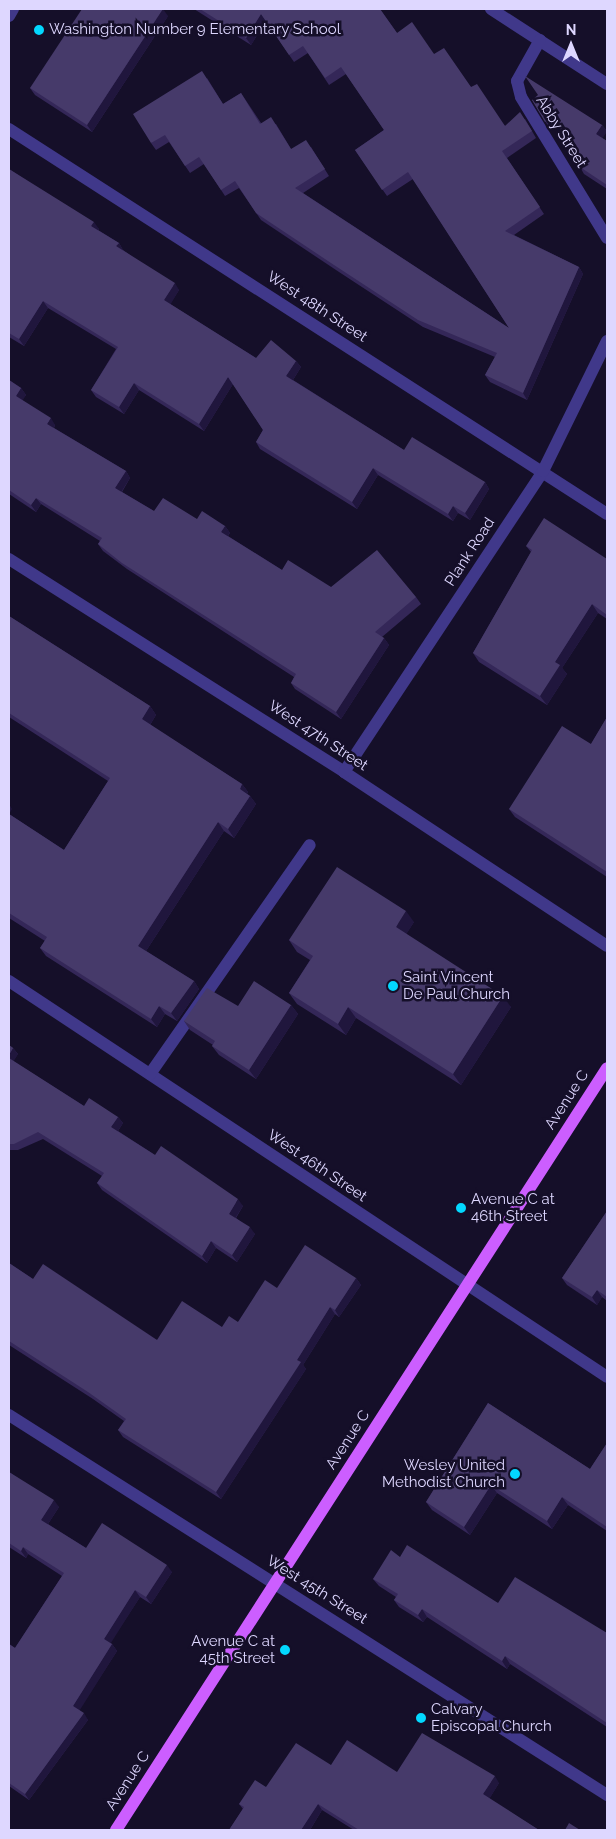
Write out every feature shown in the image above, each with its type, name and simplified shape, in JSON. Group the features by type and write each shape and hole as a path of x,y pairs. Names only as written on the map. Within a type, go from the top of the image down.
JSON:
{"main road":[{"name":"Avenue C","path":"116,1830 607,1068"}],"street":[{"path":"9,16 13,9"},
{"path":"491,9 607,84"},
{"name":"Abby Street","path":"540,40 517,81 520,97 607,238"},
{"name":"West 48th Street","path":"9,129 543,471 607,514"},
{"name":"Plank Road","path":"344,772 543,471 607,341"},
{"name":"West 47th Street","path":"9,559 344,772 607,946"},
{"path":"150,1074 310,845"},
{"name":"West 46th Street","path":"9,981 466,1286 607,1377"},
{"name":"West 45th Street","path":"9,1414 607,1795"}],"building":[{"path":"82,9 163,9 87,125 30,88"},
{"path":"200,9 380,9 397,33 412,22 434,54 444,48 471,87 477,84 505,126 520,112 532,131 502,151 540,207 505,231 579,267 523,393 485,375 497,353 418,320 334,265 256,213 235,181 221,190 199,157 185,166 165,135 151,143 133,114 202,71 223,104 241,93 260,124 271,117 291,149 306,140 325,169 295,188 509,328 408,172 382,190 355,150 384,130 341,67 325,78 303,46 289,55 261,14 246,38"},
{"path":"525,76 602,125 596,134 607,141 607,185 580,167 583,162 553,117 545,122 532,100 538,95"},
{"path":"9,169 94,222 91,226 119,243 116,246 175,283 164,300 256,358 271,340 296,361 286,376 404,450 412,437 485,482 465,513 453,506 448,514 373,468 352,502 256,442 263,430 228,377 199,424 134,383 119,407 91,390 118,347 43,301 19,339 9,333"},
{"path":"9,380 21,388 16,396 51,418 47,424 126,471 115,488 154,511 163,498 197,519 202,511 225,526 221,532 282,570 288,560 331,587 377,550 416,597 375,632 384,638 336,712 291,683 296,674 122,563 98,544 102,538 36,498 31,505 9,490"},
{"path":"544,518 607,559 607,615 592,604 555,662 560,665 540,696 473,653 532,550 526,546"},
{"path":"9,616 150,706 142,719 242,784 240,789 250,796 228,829 218,822 138,946 194,981 171,1013 159,1006 151,1019 40,948 47,937 9,913 9,814 64,850 110,778 9,713"},
{"path":"607,717 607,872 509,809 562,726 591,744"},
{"name":"Saint Vincent De Paul Church","path":"337,867 406,911 396,927 503,996 453,1074 348,1007 338,1024 289,993 313,956 289,940"},
{"path":"254,981 291,1005 249,1070 212,1046 215,1041 184,1021 207,988 238,1006"},
{"path":"9,1045 13,1048 9,1055"},
{"path":"9,1058 84,1106 89,1098 118,1117 111,1127 155,1155 161,1146 238,1199 229,1214 250,1227 232,1255 211,1241 202,1256 97,1183 104,1173 38,1132 14,1144 9,1144"},
{"path":"607,1211 607,1297 597,1290 592,1297 562,1278"},
{"path":"305,1245 356,1278 335,1310 330,1307 297,1360 301,1362 216,1492 118,1430 126,1419 9,1341 9,1263 33,1279 43,1264 157,1340 182,1301 222,1327 229,1316 238,1322 265,1280 277,1288"},
{"path":"488,1403 590,1469 607,1443 607,1527 562,1497 547,1521 491,1485 464,1527 426,1502"},
{"path":"9,1472 54,1500 41,1520 86,1548 102,1523 167,1565 146,1597 135,1590 104,1639 112,1644 73,1706 84,1713 25,1794 9,1783 9,1644 15,1648 64,1573 23,1547 21,1551 9,1543"},
{"path":"407,1545 498,1603 515,1577 607,1633 607,1723 505,1656 502,1661 422,1609 418,1615 394,1600 398,1594 373,1579 391,1550 400,1557"},
{"path":"422,1733 495,1776 483,1794 539,1830 359,1830 318,1804 301,1830 229,1830 244,1807 239,1804 255,1780 266,1787 296,1743 331,1765 347,1740 397,1772"},
{"path":"569,1823 580,1830 565,1830"}],"place":[{"name":"Washington Number 9 Elementary School","path":"39,30"},
{"name":"Saint Vincent De Paul Church","path":"393,986"},
{"name":"Avenue C at 46th Street","path":"461,1208"},
{"name":"Wesley United Methodist Church","path":"515,1474"},
{"name":"Avenue C at 45th Street","path":"285,1650"},
{"name":"Calvary Episcopal Church","path":"421,1718"}]}
